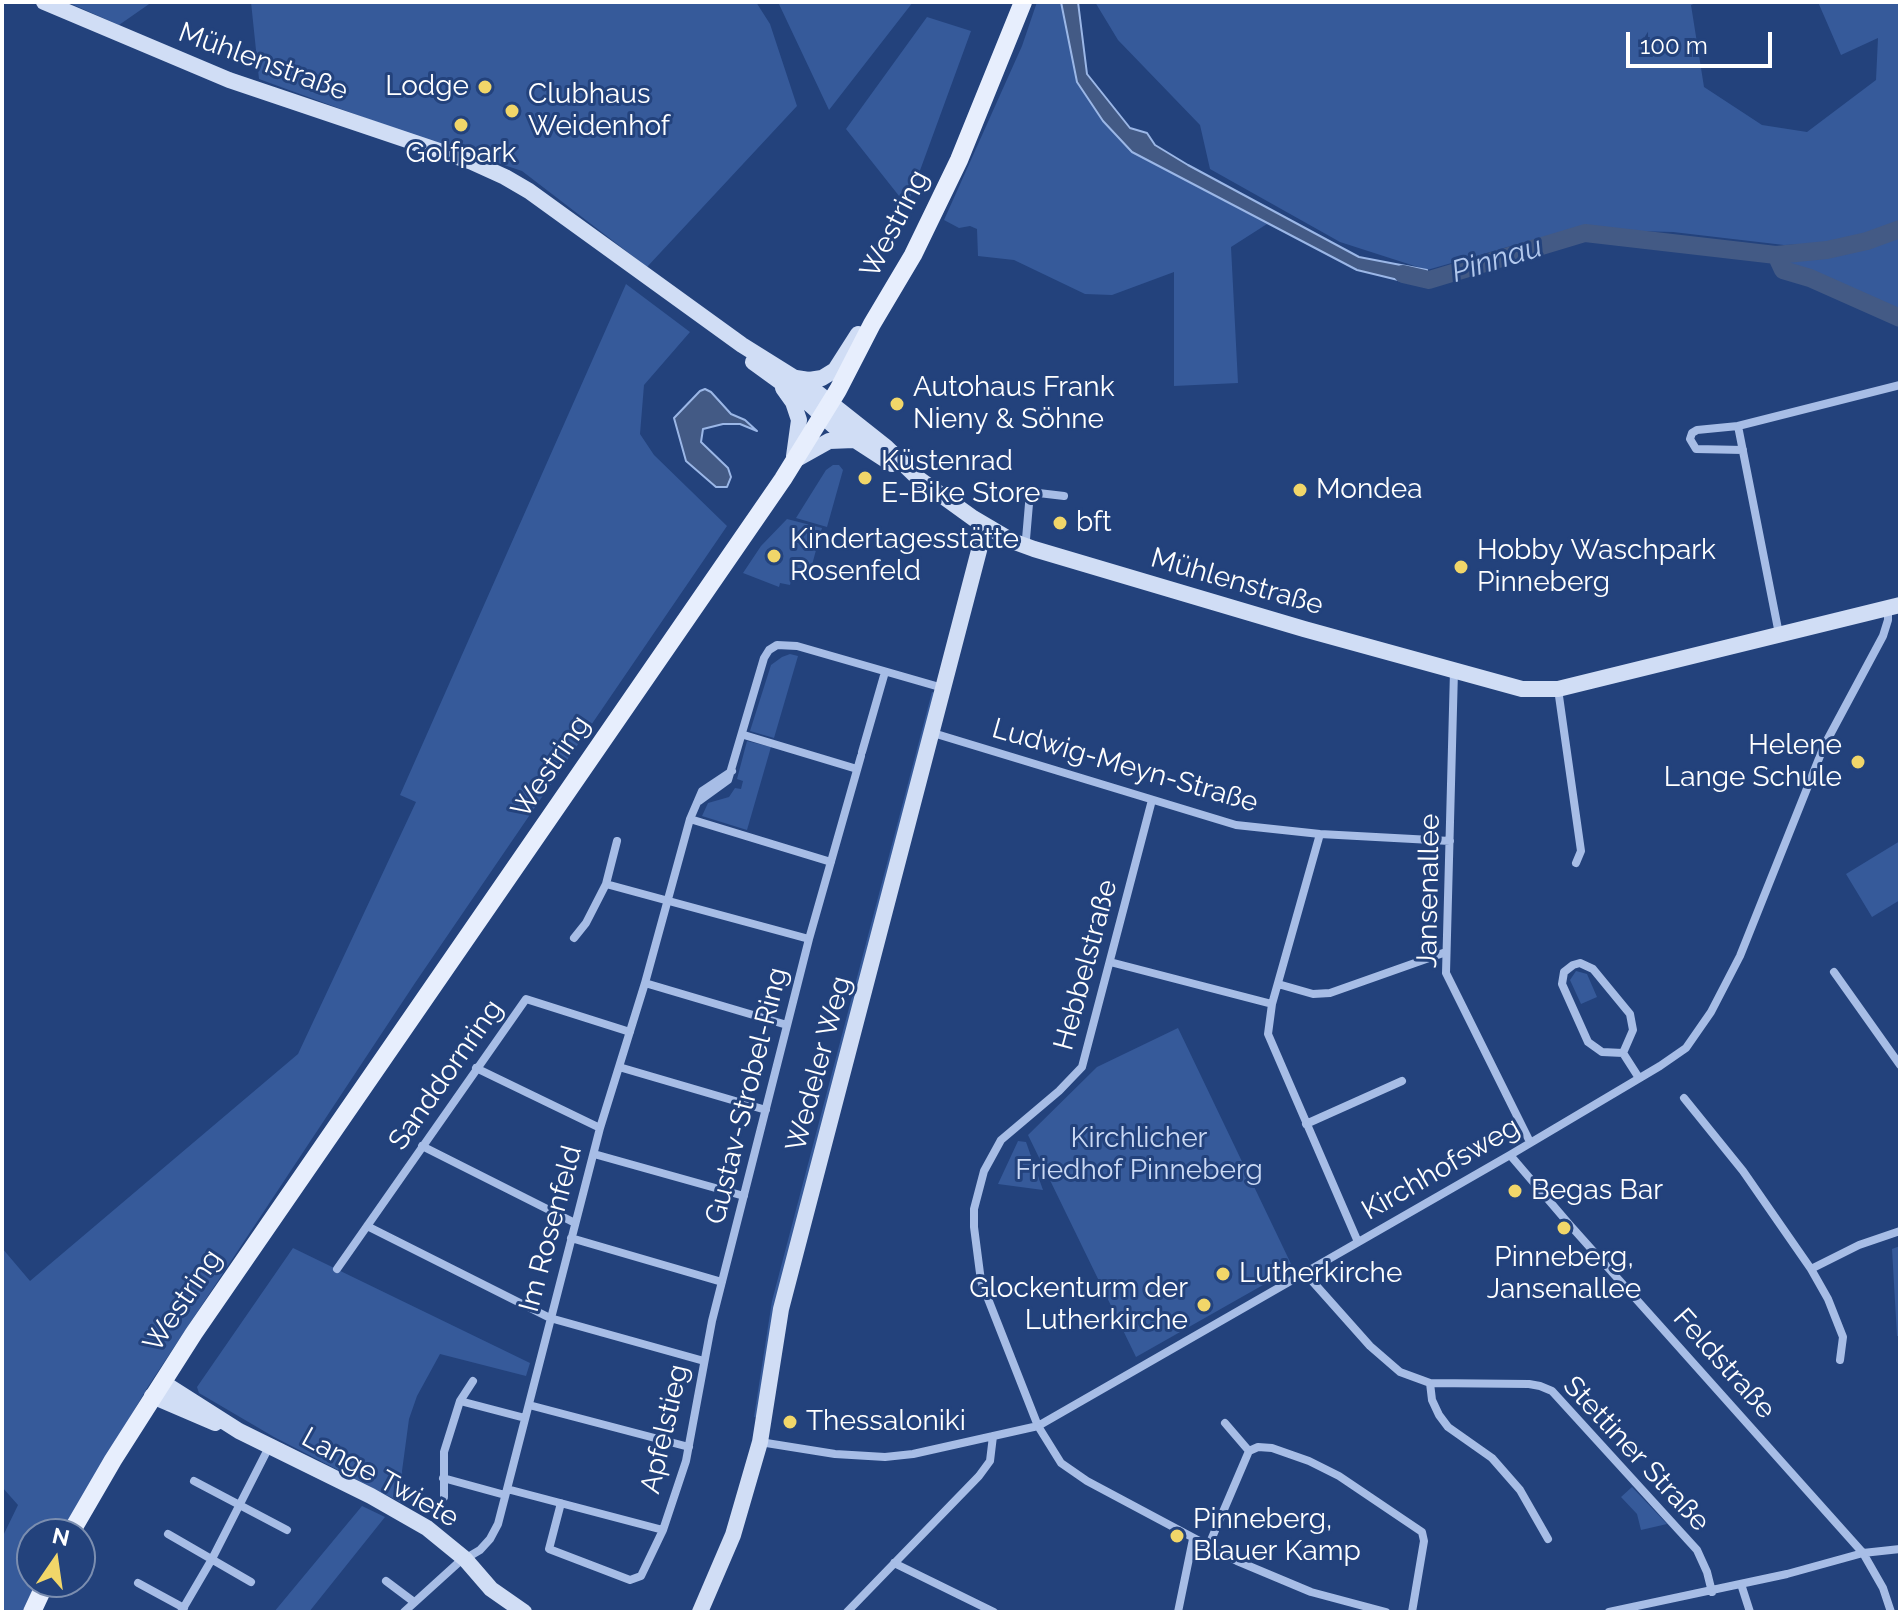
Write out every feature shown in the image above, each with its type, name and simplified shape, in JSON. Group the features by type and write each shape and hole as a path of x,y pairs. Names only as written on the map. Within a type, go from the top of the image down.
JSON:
{"main road":[{"name":"Mühlenstraße","path":"44,2 229,80 472,162 505,177 572,222 826,409 886,447 919,479"},
{"name":"Westring","path":"80,1518 157,1389 783,479 908,265 959,160 1023,2"},
{"path":"793,461 799,420 787,380 822,378 835,370 858,334 872,324"},
{"name":"Mühlenstraße","path":"826,409 854,440 919,479 987,528 1034,549 1304,629 1522,689 1558,689 1894,607"},
{"path":"793,461 829,441 854,440"},
{"name":"Wedeler Weg","path":"700,1612 733,1535 760,1442 781,1309 987,528"},
{"name":"Lange Twiete","path":"157,1389 371,1496 427,1528 465,1559 501,1604 524,1612"}],"street":[{"path":"1743,450 1696,449 1691,444 1692,433 1697,430 1721,430 1900,385"},
{"path":"1738,426 1779,636"},
{"path":"1026,539 1030,492 1064,496"},
{"name":"Kirchhofsweg","path":"760,1442 835,1454 885,1457 913,1454 1038,1426 1510,1155 1686,1048 1711,1012 1752,927 1824,746 1883,636 1894,607"},
{"name":"Im Rosenfeld","path":"404,1612 465,1559 480,1550 498,1524 600,1128 645,983 690,819 695,804 728,780 744,735 764,658 777,645 797,646 944,688"},
{"name":"Jansenallee","path":"1454,670 1446,973 1530,1142"},
{"name":"Gustav-Strobel-Ring","path":"722,1282 809,939 885,672"},
{"path":"1558,689 1581,851 1576,863"},
{"name":"Ludwig-Meyn-Straße","path":"933,733 1236,825 1320,834 1450,841"},
{"path":"744,735 857,769"},
{"name":"Hebbelstraße","path":"1152,800 1082,1067 1059,1091 1001,1140 984,1171 974,1209 974,1240 980,1279 1038,1426 1061,1463 1075,1474 1193,1539 1283,1582 1340,1602 1386,1612"},
{"path":"690,819 831,862"},
{"path":"1320,834 1272,1004 1269,1042 1358,1242"},
{"path":"574,938 586,923 606,884 617,841"},
{"path":"606,884 809,939"},
{"path":"1278,984 1313,994 1330,993 1446,952"},
{"path":"1110,962 1272,1004"},
{"path":"1580,963 1593,969 1630,1014 1633,1030 1623,1053 1602,1052 1588,1042 1562,984 1564,972 1573,965 1580,963"},
{"path":"1834,972 1900,1065"},
{"path":"645,983 787,1025"},
{"name":"Sanddornring","path":"337,1269 526,999 630,1032"},
{"path":"1623,1053 1639,1078"},
{"path":"619,1067 766,1110"},
{"path":"476,1068 600,1128"},
{"path":"1306,1124 1402,1081"},
{"path":"1684,1098 1743,1171 1811,1269 1828,1299 1843,1337 1840,1360"},
{"path":"422,1146 575,1223"},
{"path":"594,1154 744,1196"},
{"name":"Feldstraße","path":"1510,1155 1863,1553 1883,1588 1891,1612"},
{"path":"367,1226 550,1318 704,1361"},
{"path":"1811,1269 1859,1245 1900,1231"},
{"path":"571,1238 722,1282"},
{"name":"Stettiner Straße","path":"1305,1273 1387,1363 1400,1372 1430,1383 1529,1384 1552,1391 1697,1550 1712,1592"},
{"name":"Apfelstieg","path":"561,1503 549,1549 630,1580 641,1576 663,1530 689,1447 722,1282"},
{"path":"444,1497 444,1452 460,1401 473,1381"},
{"path":"1430,1383 1432,1400 1448,1427 1492,1458 1520,1490 1548,1539"},
{"path":"460,1401 525,1418"},
{"path":"529,1405 689,1447"},
{"path":"1225,1423 1249,1451"},
{"path":"847,1612 985,1469 992,1453 993,1436"},
{"path":"138,1583 183,1610 269,1447"},
{"path":"1208,1547 1249,1451 1258,1447 1272,1448 1309,1461 1370,1495 1422,1532 1424,1541 1412,1612"},
{"path":"443,1478 561,1503 663,1530"},
{"path":"194,1481 287,1530"},
{"path":"168,1534 251,1582"},
{"path":"1178,1612 1193,1539"},
{"path":"1609,1612 1633,1610 1712,1592 1863,1553 1900,1549"},
{"path":"894,1563 994,1612"},
{"path":"386,1581 414,1602"},
{"path":"1741,1584 1750,1612"}],"green space":[{"path":"67,2 152,2 119,25"},
{"path":"251,2 756,2 770,24 797,106 647,267 522,171 259,79"},
{"path":"778,2 913,2 829,110"},
{"path":"1037,2 1061,2 1077,82 1103,122 1132,152 1267,224 1231,247 1238,383 1174,386 1174,272 1112,295 1085,294 1014,260 978,256 977,229 970,226 959,228 944,220 1022,46"},
{"path":"1095,2 1698,2 1691,5 1704,87 1762,125 1807,132 1876,80 1878,38 1841,55 1818,2 1900,2 1900,318 1810,278 1783,270 1776,255 1827,250 1860,242 1784,245 1673,232 1597,230 1511,246 1427,270 1340,242 1210,169 1200,125 1118,40"},
{"path":"927,17 971,31 907,206 846,129"},
{"path":"626,284 690,332 644,385 640,434 654,455 727,526 415,983 149,1385 70,1518 16,1518 16,1598 29,1598 22,1612 2,1612 2,1538 18,1505 2,1487 2,1248 30,1281 298,1054 416,802 400,795"},
{"path":"839,465 843,470 827,527 796,518 826,470"},
{"path":"787,519 822,528 809,576 793,572 790,585 780,583 779,587 743,573 761,546"},
{"path":"790,654 798,656 774,738 750,731 771,665"},
{"path":"932,692 935,693 759,1418 754,1417 772,1301"},
{"path":"747,741 771,747 747,830 702,816 708,803 729,797 735,788 741,789 743,781 737,779"},
{"path":"1900,841 1900,900 1872,917 1846,874"},
{"path":"1576,971 1587,974 1597,997 1581,1004 1570,980"},
{"name":"Kirchlicher Friedhof Pinneberg","path":"1178,1028 1293,1268 1136,1357 1028,1135 1097,1067"},
{"path":"1018,1141 1026,1142 1043,1190 998,1184"},
{"path":"1900,1246 1900,1336 1897,1336 1892,1249"},
{"path":"293,1248 530,1363 526,1376 440,1354 417,1396 409,1419 402,1471 404,1504 274,1437 199,1393 197,1387"},
{"path":"1632,1487 1667,1524 1641,1530 1637,1514 1621,1497"},
{"path":"362,1506 385,1517 309,1612 274,1612"}],"shaded area":[{"path":"1061,2 1078,2 1087,74 1130,128 1147,133 1155,145 1188,165 1359,257 1427,270 1427,287 1357,270 1132,152 1103,121 1077,82"},
{"path":"705,389 731,414 745,420 757,431 740,424 703,429 701,442 728,468 731,477 727,487 716,487 686,461 674,418"}],"waterway":[{"name":"Pinnau","path":"1403,274 1429,280 1585,233 1776,255 1827,250 1867,241 1900,229"},
{"path":"1776,255 1783,270 1810,278 1900,318"}],"place":[{"name":"Lodge","path":"485,87"},
{"name":"Clubhaus Weidenhof","path":"512,111"},
{"name":"Golfpark","path":"461,125"},
{"name":"Autohaus Frank Nieny & Söhne","path":"897,404"},
{"name":"Küstenrad E-Bike Store","path":"865,478"},
{"name":"Mondea","path":"1300,490"},
{"name":"bft","path":"1060,523"},
{"name":"Kindertagesstätte Rosenfeld","path":"774,556"},
{"name":"Hobby Waschpark Pinneberg","path":"1461,567"},
{"name":"Helene Lange Schule","path":"1858,762"},
{"name":"Begas Bar","path":"1515,1191"},
{"name":"Pinneberg, Jansenallee","path":"1564,1228"},
{"name":"Lutherkirche","path":"1223,1274"},
{"name":"Glockenturm der Lutherkirche","path":"1204,1305"},
{"name":"Thessaloniki","path":"790,1422"},
{"name":"Pinneberg, Blauer Kamp","path":"1177,1536"}]}
